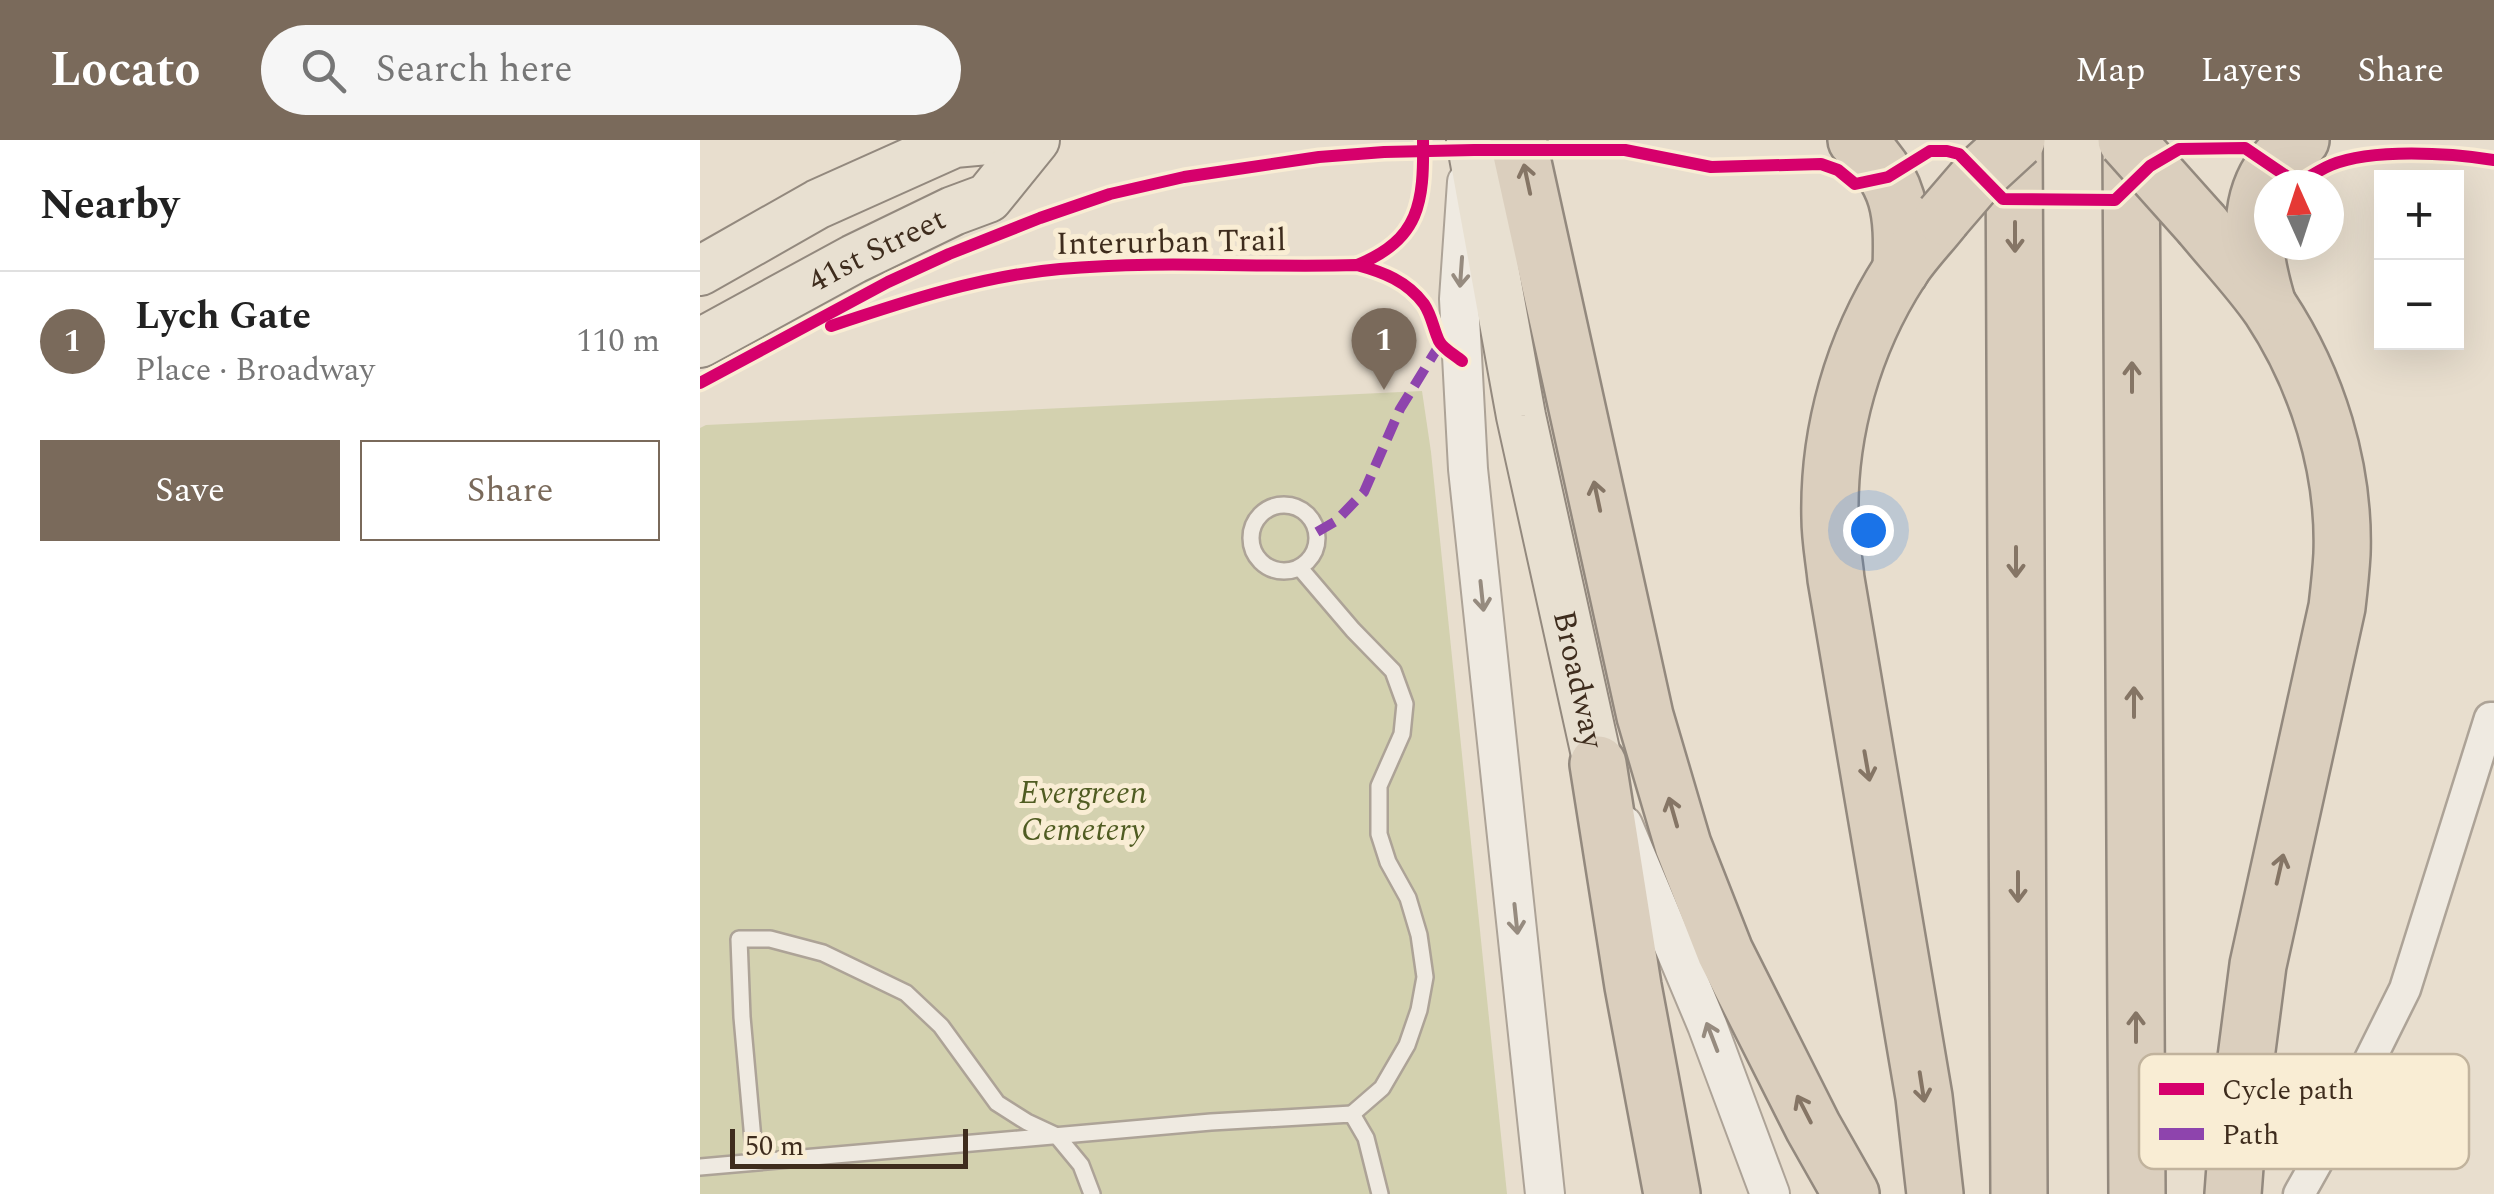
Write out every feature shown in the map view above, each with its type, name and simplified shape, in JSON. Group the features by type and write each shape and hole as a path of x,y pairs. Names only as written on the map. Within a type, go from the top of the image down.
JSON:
{"highway":[{"path":"1518,140 1645,716 1683,845 1725,952 1851,1194"},
{"path":"1856,140 1875,157 1897,199 1902,228 1900,270"},
{"path":"1935,1194 1924,1097 1845,634 1830,520 1831,469 1851,374 1867,333 1900,270 1980,174 2015,140"},
{"path":"2015,140 2020,1194"},
{"path":"2129,140 2268,305 2288,336 2322,417 2338,486 2342,552 2337,607 2258,964 2246,1054"},
{"path":"2129,140 2136,1194"},
{"path":"2268,305 2252,241 2255,210 2262,187 2274,168 2302,140"},
{"path":"1598,764 1632,986 1672,1194"},
{"path":"1632,986 1653,1194"},
{"path":"2233,1194 2235,1169"}],"main road":[{"name":"41st Street","path":"700,271 818,204 954,143 986,140"},
{"name":"41st Street","path":"700,343 854,259 988,198 1035,140"},
{"name":"Broadway","path":"1470,140 1521,416 1598,764"}],"street":[{"name":"Broadway","path":"1470,140 1459,298 1468,470 1545,1194"},
{"path":"2373,1054 2405,989 2492,718"},
{"name":"Broadway","path":"1598,764 1707,1025 1770,1194"},
{"path":"2299,1194 2313,1169"}],"lane":[{"path":"1285,505 1306,513 1313,521 1317,532 1314,552 1300,568 1278,571 1259,560 1250,540 1264,511 1285,505"},
{"path":"700,1166 1211,1122 1352,1114 1382,1088 1407,1045 1425,977 1408,898 1388,862 1379,834 1378,786 1402,734 1405,704 1393,671 1300,568"},
{"path":"755,1162 739,939 770,939 823,953 906,993 941,1026 996,1104 1057,1136 1081,1166 1092,1194"},
{"path":"1352,1114 1366,1138 1380,1194"}],"green space":[{"name":"Evergreen Cemetery","path":"1422,391 1507,1194 700,1194 700,428"}],"marked path":[{"path":"1317,532 1336,521 1364,492 1400,409 1440,344"}],"cycle path":[{"path":"1357,265 1394,244 1414,216 1422,182 1423,140"},
{"name":"Interurban Trail","path":"700,383 888,282 1040,218 1110,194 1184,177 1319,157 1384,152 1625,150 1711,167 1821,164 1838,170 1855,184 1888,177 1930,151 1947,151 1959,154 2003,199 2115,200 2150,166 2179,149 2245,148 2298,184 2331,165 2368,156 2434,154 2494,160"},
{"name":"Interurban Trail","path":"831,326 916,299 1031,272 1134,265 1357,265 1385,274 1410,289 1427,309 1441,344 1462,361"}],"place":[{"name":"Lych Gate","path":"1384,390"}]}
